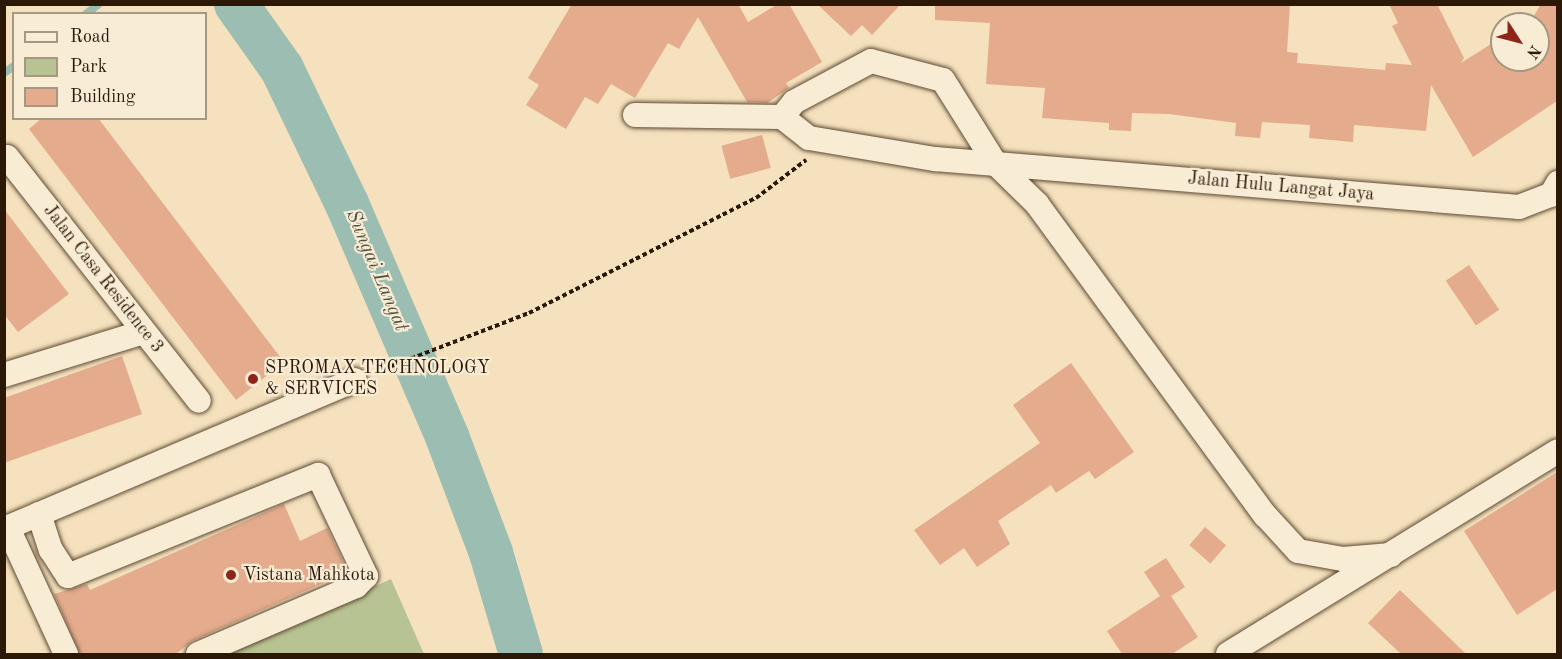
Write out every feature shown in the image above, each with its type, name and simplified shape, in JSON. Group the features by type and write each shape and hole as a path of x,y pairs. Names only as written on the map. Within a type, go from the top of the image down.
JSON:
{"street":[{"path":"635,115 782,117 794,102 871,61 913,69 943,80 995,163 1037,204 1265,515 1298,551 1343,559 1391,555"},
{"name":"Jalan Hulu Langat Jaya","path":"782,117 796,132 828,143 995,163 1519,207 1551,195 1557,183"},
{"name":"Jalan Casa Residence 3","path":"7,157 200,401"},
{"path":"4,375 144,332"},
{"path":"66,654 6,528 356,380"},
{"path":"1228,654 1557,452"},
{"path":"39,514 51,550 68,576 318,475 366,576 356,586 198,654"}],"path":[{"path":"356,380 529,313 756,198 828,143"}],"green space":[{"path":"391,579 424,654 230,654"}],"building":[{"path":"572,4 738,4 748,22 778,4 789,4 822,62 786,83 789,88 767,103 747,102 698,17 679,49 668,43 635,98 611,84 598,104 585,97 566,129 526,105 539,85 528,78"},
{"path":"817,4 901,4 872,35 862,25 851,36"},
{"path":"935,4 1290,4 1287,52 1298,53 1297,63 1385,70 1386,63 1412,65 1392,26 1398,23 1389,4 1437,4 1464,58 1461,63 1490,45 1490,72 1550,72 1550,12 1536,12 1541,4 1557,4 1557,101 1473,157 1431,85 1426,131 1354,125 1353,142 1309,138 1310,125 1262,122 1260,138 1235,136 1236,123 1169,114 1132,113 1131,131 1109,130 1109,123 1042,118 1045,88 986,84 990,23 935,20"},
{"path":"40,120 100,120 284,362 236,400 29,129"},
{"path":"762,135 771,168 730,179 721,146"},
{"path":"4,209 69,294 18,332 4,314"},
{"path":"1469,265 1499,310 1476,325 1446,281"},
{"path":"122,356 142,414 4,463 4,398"},
{"path":"1071,363 1134,452 1095,479 1089,471 1056,493 1051,485 998,521 1010,544 977,567 964,548 940,565 914,530 1040,443 1013,405"},
{"path":"1557,472 1557,589 1517,615 1464,531"},
{"name":"Vistana Mahkota","path":"284,504 300,541 327,528 348,572 192,641 176,654 80,654 54,594 87,584 90,590"},
{"path":"1205,527 1226,545 1210,563 1189,545"},
{"path":"1166,558 1185,587 1171,596 1198,637 1172,654 1122,654 1107,631 1160,596 1144,572"},
{"path":"1400,590 1466,654 1401,654 1368,623"}],"waterway":[{"path":"89,12 99,4"},
{"name":"Sungai Langat","path":"236,4 282,69 347,204 448,439 491,553 521,654"},
{"path":"4,73 12,67"}],"place":[{"name":"SPROMAX TECHNOLOGY & SERVICES","path":"253,379"},
{"name":"Vistana Mahkota","path":"231,575"}]}
